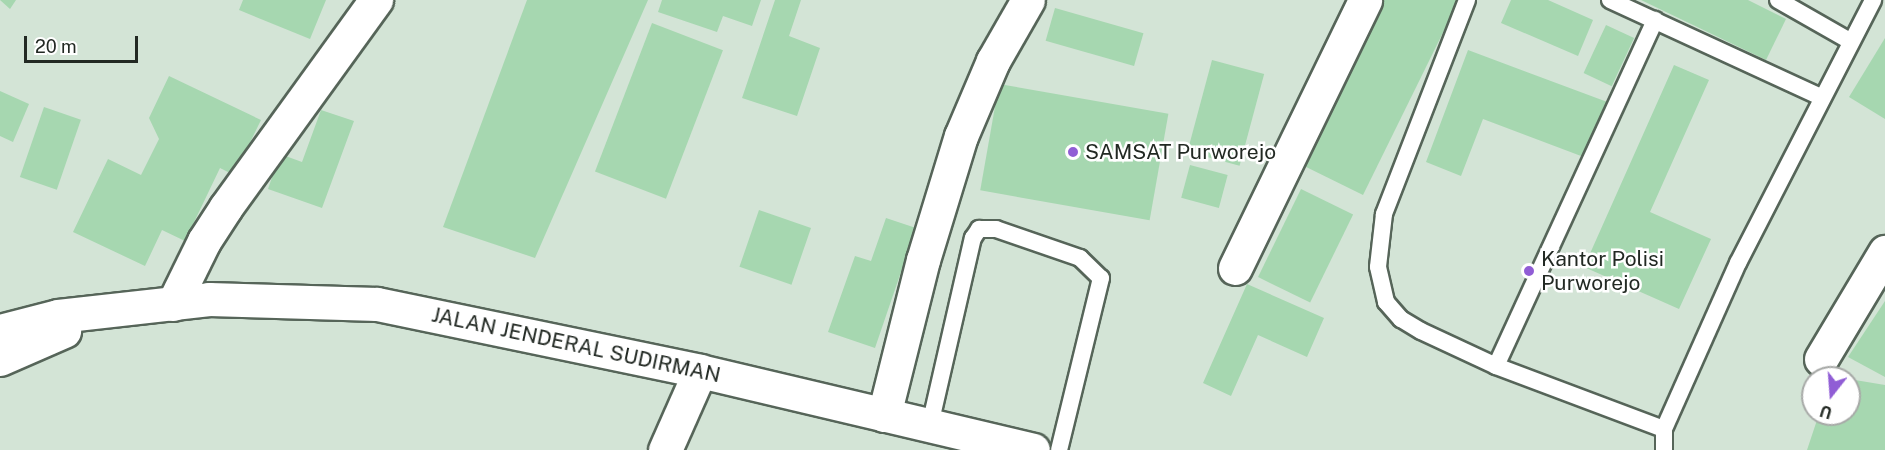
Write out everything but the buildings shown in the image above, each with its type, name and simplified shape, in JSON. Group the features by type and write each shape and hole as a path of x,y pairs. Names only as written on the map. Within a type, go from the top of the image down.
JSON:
{"street":[{"path":"173,304 204,241 226,207 376,0"},
{"path":"884,415 923,260 961,136 993,61 1028,0"},
{"path":"1235,268 1365,0"},
{"path":"1821,359 1885,252"},
{"name":"JALAN JENDERAL SUDIRMAN","path":"0,331 58,316 238,297 377,304 700,371 1033,450"},
{"path":"0,359 112,310"},
{"path":"665,450 700,371"}],"lane":[{"path":"1467,0 1384,214 1378,267 1386,302 1401,319 1496,366 1664,429"},
{"path":"1610,0 1821,97"},
{"path":"1778,0 1850,41"},
{"path":"1664,450 1664,429 1738,263 1821,97 1873,0"},
{"path":"1496,366 1655,20"},
{"path":"930,425 973,238 979,229 996,229 1080,258 1101,278 1059,450"}],"place":[{"name":"SAMSAT Purworejo","path":"1073,152"},
{"name":"Kantor Polisi Purworejo","path":"1529,271"}]}
